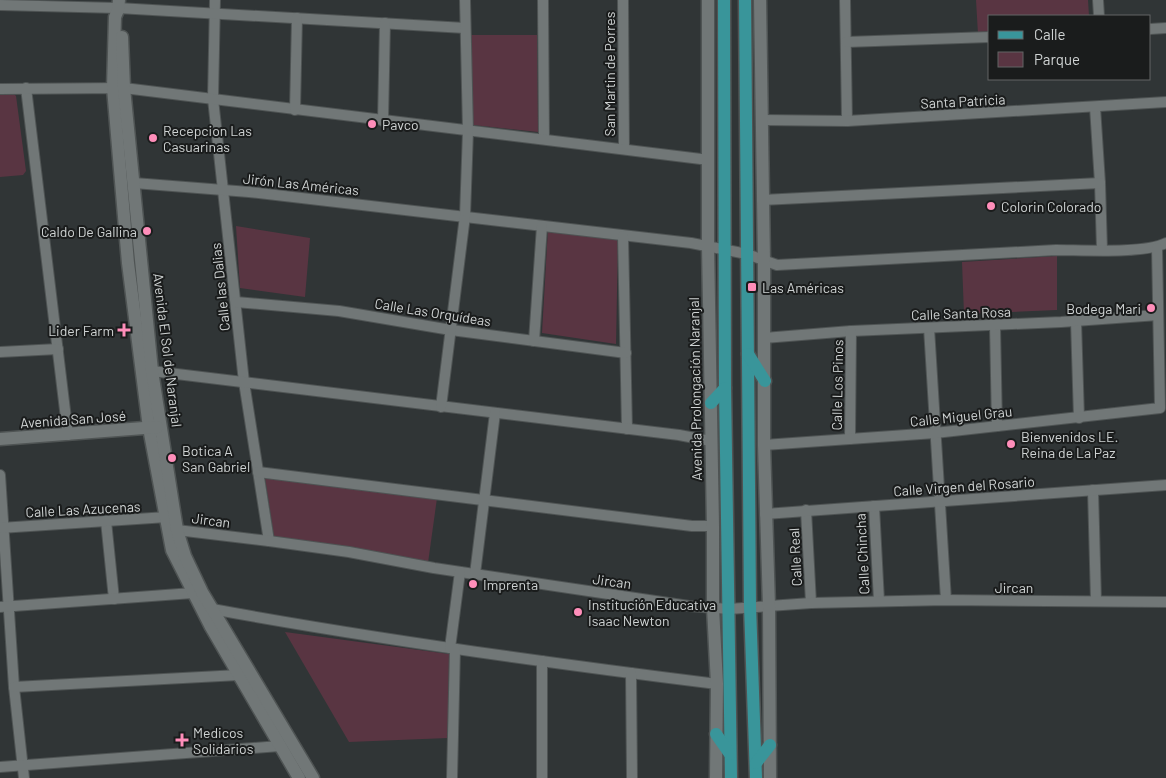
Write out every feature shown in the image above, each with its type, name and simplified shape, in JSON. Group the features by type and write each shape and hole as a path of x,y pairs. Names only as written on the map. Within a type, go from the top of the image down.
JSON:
{"main road":[{"path":"724,0 725,388 731,778"},
{"path":"744,0 750,606 756,778"},
{"path":"748,354 765,381"},
{"path":"711,403 725,388"},
{"path":"716,734 730,754"},
{"path":"756,764 770,745"}],"street":[{"name":"Calle las Dalias","path":"215,0 213,99 244,382 269,540"},
{"path":"441,406 465,216 468,131 465,0"},
{"path":"543,0 544,139"},
{"name":"San Martin de Porres","path":"623,0 624,149"},
{"name":"Avenida Prolongación Naranjal","path":"708,0 708,246 713,608 717,684 716,778"},
{"path":"760,0 764,262 764,444 770,778"},
{"path":"845,0 847,121"},
{"path":"1098,0 1099,15"},
{"path":"0,5 25,3 118,6 466,28"},
{"name":"Avenida El Sol de Naranjal","path":"118,6 121,18 119,88 128,263 149,428 172,550 193,593 299,778"},
{"path":"295,110 297,18"},
{"path":"383,120 384,23"},
{"path":"1151,29 1166,28"},
{"path":"846,42 988,37"},
{"path":"26,88 68,435"},
{"path":"0,89 119,88 709,160"},
{"name":"Avenida El Sol de Naranjal","path":"119,88 134,183 152,371 177,530 184,556 212,609 313,778"},
{"name":"Santa Patricia","path":"762,120 847,121 1166,102"},
{"path":"1095,107 1102,250"},
{"name":"Jirón Las Américas","path":"134,183 223,190 465,216 708,246 746,254 764,262 777,265 1056,250 1102,250 1162,245"},
{"path":"762,200 1100,183"},
{"path":"534,341 542,226"},
{"path":"623,236 627,429"},
{"path":"1158,315 1162,245"},
{"name":"Calle Las Orquídeas","path":"236,302 340,311 451,330 626,353"},
{"name":"Calle Santa Rosa","path":"764,338 851,331 1076,322 1158,315"},
{"name":"Calle Miguel Grau","path":"764,444 935,433 1160,408 1158,315"},
{"path":"1076,322 1079,418"},
{"path":"995,326 996,426"},
{"path":"929,328 946,600"},
{"name":"Calle Los Pinos","path":"850,439 851,331"},
{"path":"0,352 58,349"},
{"path":"152,371 711,441"},
{"path":"475,574 495,413"},
{"name":"Avenida San José","path":"0,439 162,427"},
{"path":"258,472 692,526 713,526"},
{"path":"0,475 5,607 24,778"},
{"name":"Calle Virgen del Rosario","path":"765,514 1166,485"},
{"path":"1093,490 1096,601"},
{"name":"Calle Chincha","path":"874,506 878,601"},
{"name":"Calle Real","path":"806,510 810,603"},
{"name":"Calle Las Azucenas","path":"2,528 167,517"},
{"path":"106,521 114,599"},
{"name":"Jircan","path":"177,530 269,540 460,572 713,608 810,603 946,600 1166,602"},
{"path":"452,778 452,648 460,572"},
{"path":"5,607 193,593"},
{"path":"212,609 452,648 717,684"},
{"path":"542,661 542,778"},
{"path":"631,673 632,778"},
{"path":"14,687 239,675"},
{"path":"0,767 280,746"}],"green space":[{"path":"976,0 1088,0 1089,15 988,15 988,33 978,34"},
{"path":"471,35 537,35 538,132 473,125"},
{"path":"0,94 14,94 16,96 26,171 23,175 0,177"},
{"path":"236,226 310,238 305,297 240,288"},
{"path":"548,229 618,239 616,344 542,333"},
{"path":"1057,256 1057,310 964,314 962,262"},
{"path":"265,478 437,498 428,563 274,537"},
{"path":"285,632 449,654 448,738 349,742"}],"place":[{"name":"Pavco","path":"372,124"},
{"name":"Recepcion Las Casuarinas","path":"153,138"},
{"name":"Colorin Colorado","path":"991,206"},
{"name":"Caldo De Gallina","path":"147,231"},
{"name":"Las Américas","path":"752,287"},
{"name":"Bodega Mari","path":"1151,308"},
{"name":"Lider Farm","path":"124,330"},
{"name":"Bienvenidos LE. Reina de La Paz","path":"1011,444"},
{"name":"Botica A San Gabriel","path":"172,458"},
{"name":"Imprenta","path":"473,584"},
{"name":"Institución Educativa Isaac Newton","path":"578,612"},
{"name":"Medicos Solidarios","path":"182,740"}]}
